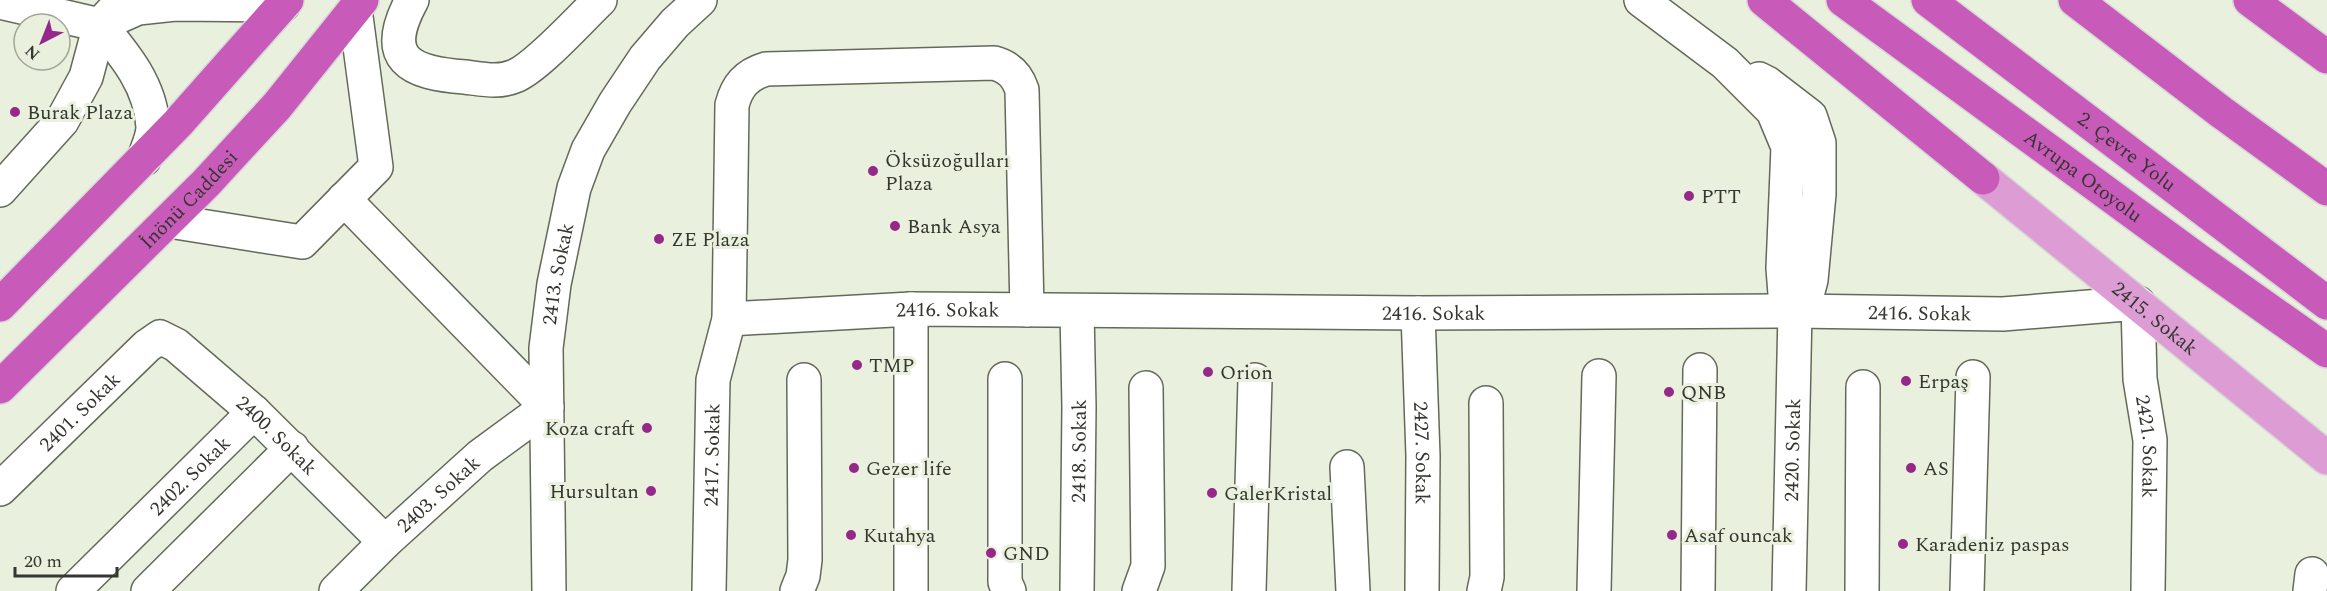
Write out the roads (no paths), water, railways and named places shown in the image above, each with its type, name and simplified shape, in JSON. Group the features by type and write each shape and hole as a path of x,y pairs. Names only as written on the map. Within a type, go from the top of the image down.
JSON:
{"highway":[{"path":"1764,0 1983,178"},
{"name":"Avrupa Otoyolu","path":"1843,0 2192,256 2327,351"},
{"name":"2. Çevre Yolu","path":"1928,0 2327,303"},
{"path":"2075,0 2221,112 2327,189"},
{"path":"2250,0 2327,57"},
{"path":"0,304 144,159 285,2"},
{"name":"İnönü Caddesi","path":"0,387 169,221 277,106 359,5"}],"main road":[{"name":"2415. Sokak","path":"1983,178 2327,458"}],"street":[{"path":"0,190 62,121 86,77 100,25 123,0"},
{"path":"412,0 397,35 398,45 409,64 435,75 502,81 517,76 534,64 600,0"},
{"name":"2413. Sokak","path":"549,591 546,348 554,284 574,188 588,150 615,103 645,58 675,23 700,0"},
{"path":"1641,0 1725,63 1773,111 1788,147 1783,268 1785,294 1795,310"},
{"path":"0,2 100,25 125,54 147,93 153,129 144,159"},
{"path":"100,25 138,8 175,4 285,2"},
{"path":"169,221 302,242 376,166 359,5"},
{"name":"2417. Sokak","path":"709,591 713,380 729,319 732,105 739,87 753,73 765,69 788,68 994,63 1003,65 1011,71 1018,79 1022,90 1027,310"},
{"path":"344,199 547,407"},
{"name":"2416. Sokak","path":"729,319 911,309 1418,314 1795,310 2003,314 2138,303"},
{"name":"2421. Sokak","path":"2138,303 2140,379 2150,440 2148,591"},
{"path":"911,309 911,591"},
{"name":"2420. Sokak","path":"1789,591 1795,310"},
{"name":"2418. Sokak","path":"1077,311 1079,407 1077,591"},
{"name":"2427. Sokak","path":"1418,314 1423,456 1422,591"},
{"name":"2400. Sokak","path":"160,337 176,345 254,412 385,543"},
{"name":"2401. Sokak","path":"0,489 147,346 160,337"},
{"path":"1698,591 1700,370"},
{"path":"1594,591 1599,376"},
{"path":"1967,591 1973,377"},
{"path":"1005,379 1005,582 1009,591"},
{"path":"797,591 803,576 805,560 804,380"},
{"path":"1249,591 1256,380"},
{"path":"1862,591 1863,387"},
{"path":"1139,591 1148,566 1146,388"},
{"path":"1484,591 1487,577 1486,403"},
{"name":"2403. Sokak","path":"336,591 480,456 547,407"},
{"name":"2402. Sokak","path":"73,591 254,412"},
{"path":"148,591 292,448"},
{"path":"1347,467 1353,591"}],"place":[{"name":"Burak Plaza","path":"15,112"},
{"name":"Öksüzoğulları Plaza","path":"873,171"},
{"name":"PTT","path":"1689,196"},
{"name":"Bank Asya","path":"895,226"},
{"name":"ZE Plaza","path":"659,239"},
{"name":"TMP","path":"857,365"},
{"name":"Orion","path":"1208,372"},
{"name":"Erpaş","path":"1906,381"},
{"name":"QNB","path":"1669,392"},
{"name":"Koza craft","path":"647,428"},
{"name":"Gezer life","path":"854,468"},
{"name":"AS","path":"1911,468"},
{"name":"Hursultan","path":"651,491"},
{"name":"GalerKristal","path":"1212,493"},
{"name":"Kutahya","path":"851,535"},
{"name":"Asaf ouncak","path":"1672,535"},
{"name":"Karadeniz paspas","path":"1903,544"},
{"name":"GND","path":"991,553"}]}
